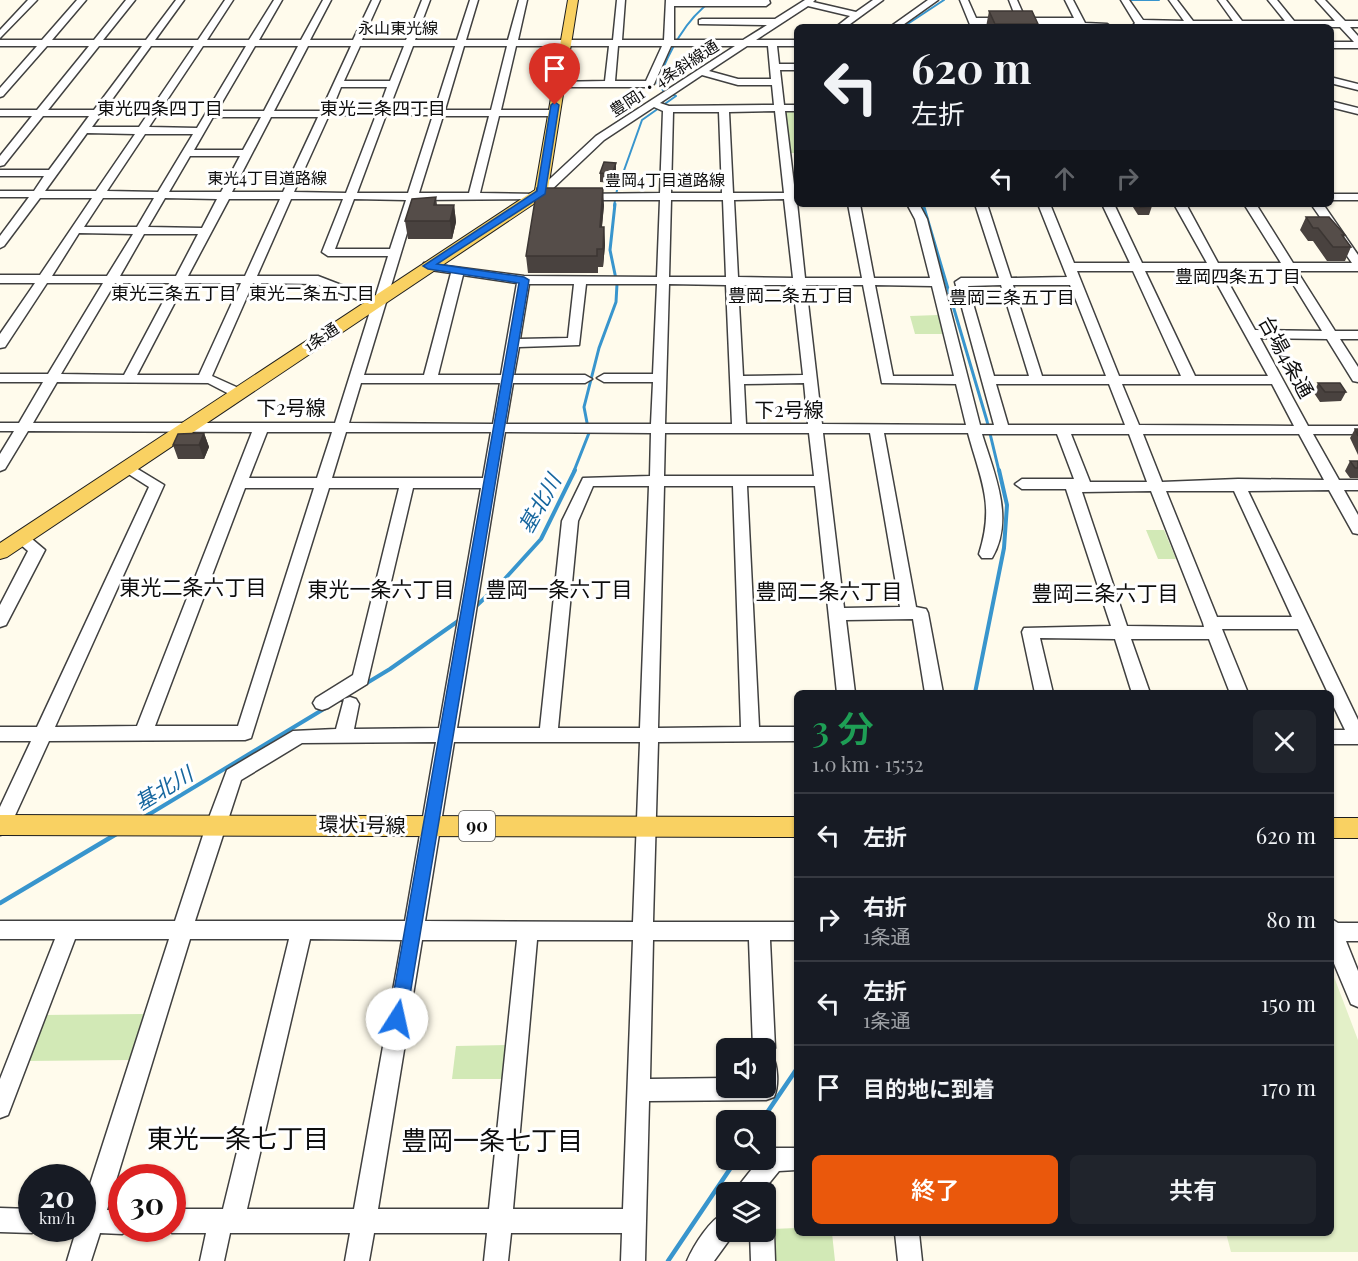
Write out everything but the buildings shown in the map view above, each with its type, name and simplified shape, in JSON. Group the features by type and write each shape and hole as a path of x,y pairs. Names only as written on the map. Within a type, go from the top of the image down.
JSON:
{"main road":[{"path":"538,194 573,0"},
{"name":"1条通","path":"0,552 538,194"},
{"name":"環状1号線","path":"0,825 794,827"},
{"path":"1334,828 1358,828"}],"street":[{"path":"0,35 33,0"},
{"path":"0,93 82,0"},
{"path":"0,163 131,0"},
{"path":"0,244 180,0"},
{"path":"0,344 229,0"},
{"path":"0,466 278,0"},
{"path":"129,378 327,0"},
{"path":"204,379 376,0"},
{"path":"395,253 328,252 426,0"},
{"path":"0,734 245,733 378,299 395,253 474,0"},
{"path":"474,196 523,0"},
{"path":"610,84 621,0"},
{"path":"558,84 649,84 670,44 670,2 766,3 765,0"},
{"path":"844,24 879,0"},
{"path":"898,24 934,0"},
{"path":"964,0 973,24 1022,21 1082,24"},
{"path":"1013,0 1022,21"},
{"path":"1069,0 1082,24"},
{"path":"1173,0 1190,23"},
{"path":"1222,0 1240,24"},
{"path":"1272,0 1292,24 1358,24"},
{"path":"1320,0 1358,43"},
{"path":"1125,1 1137,24"},
{"path":"809,2 856,15"},
{"name":"豊岡1・4条斜線通","path":"538,194 600,138 661,106 664,95 747,44 809,2"},
{"path":"702,22 780,22"},
{"path":"1164,24 1216,24"},
{"name":"永山東光線","path":"0,43 794,43"},
{"path":"1334,45 1358,43"},
{"path":"772,44 781,108 791,155 800,281 846,690"},
{"path":"775,67 794,67"},
{"path":"701,72 738,82 777,82"},
{"path":"1334,81 1358,87"},
{"path":"338,84 393,84"},
{"path":"1334,105 1358,111"},
{"path":"633,1261 662,281 664,196 661,106 724,109 794,108"},
{"path":"724,109 738,429"},
{"path":"0,112 96,113"},
{"path":"211,114 553,113"},
{"path":"84,130 200,131"},
{"path":"0,146 14,146"},
{"path":"187,153 246,153"},
{"path":"545,162 571,166"},
{"path":"0,172 52,173"},
{"name":"東光4丁目道路線","path":"0,194 474,196 538,194"},
{"name":"豊岡4丁目道路線","path":"538,194 568,197 793,196"},
{"path":"1334,197 1358,197"},
{"path":"855,207 886,380 962,380"},
{"path":"915,207 921,219 962,380 988,430"},
{"path":"982,207 1037,380"},
{"path":"1045,207 1238,690"},
{"path":"1109,207 1190,380"},
{"name":"台場4条通","path":"1182,207 1358,529"},
{"path":"1252,207 1358,378"},
{"path":"1319,207 1358,266"},
{"path":"76,230 205,231"},
{"path":"428,266 524,280 936,282"},
{"path":"1071,267 1358,266"},
{"path":"430,379 458,271"},
{"path":"0,279 318,280 378,299"},
{"path":"357,1261 524,280"},
{"path":"513,343 574,342 580,281"},
{"path":"987,554 993,531 995,503 988,430 988,380 961,282 1076,281"},
{"path":"1251,334 1358,335"},
{"path":"0,378 210,379 238,393"},
{"path":"604,378 659,378"},
{"path":"355,379 585,379"},
{"path":"736,380 812,379"},
{"path":"988,380 1277,380"},
{"name":"下2号線","path":"0,427 1358,430"},
{"path":"143,735 261,428"},
{"path":"876,429 909,613"},
{"path":"1064,430 1121,633 1140,690"},
{"path":"0,825 157,485 126,468"},
{"path":"548,735 570,521 588,482 822,481"},
{"path":"240,483 489,483"},
{"path":"322,703 361,679 406,483"},
{"path":"740,483 750,734"},
{"path":"1022,484 1073,484 1079,487 1358,484"},
{"path":"1238,484 1358,737 1334,737"},
{"path":"0,621 37,550 21,538"},
{"path":"838,614 920,613 933,690"},
{"path":"1043,690 1030,632 1121,633 1304,623"},
{"path":"344,735 350,704"},
{"path":"96,1195 233,775 299,736 794,734"},
{"path":"0,1107 69,929"},
{"path":"212,1261 227,1221 302,929"},
{"path":"0,930 794,931"},
{"path":"1334,930 1358,932"},
{"path":"496,1261 528,931"},
{"path":"759,931 764,1038"},
{"path":"1334,937 1358,997"},
{"path":"637,1090 716,1089"},
{"path":"759,1182 773,1160 794,1159"},
{"path":"0,1221 18,1221"},
{"path":"186,1221 635,1221"},
{"path":"907,1236 910,1261"},
{"path":"699,1261 716,1238"},
{"path":"79,1261 83,1242"},
{"path":"762,1242 763,1261"}],"green space":[{"path":"784,111 794,111 794,153 790,153"},
{"path":"938,315 944,334 915,334 910,316"},
{"path":"1146,530 1164,530 1176,559 1158,559"},
{"path":"1334,977 1358,1040 1358,1252 1231,1252 1227,1236 1334,1236"},
{"path":"144,1014 130,1060 26,1061 42,1015"},
{"path":"507,1045 504,1079 452,1079 456,1046"},
{"path":"794,1228 794,1236 832,1236 835,1261 774,1261 773,1242 776,1242 776,1229"}],"waterway":[{"name":"基北川","path":"614,206 617,190 642,120 676,96 663,90 657,83 667,60 686,26 713,0"},
{"path":"908,24 944,0"},
{"path":"1126,0 1159,0"},
{"name":"基北川","path":"574,471 589,433 584,407 599,348 616,302 617,284 610,250 615,204"},
{"path":"924,207 987,421 999,471"},
{"name":"基北川","path":"474,608 502,582 541,539 575,470"},
{"path":"976,690 1004,548 1007,505 999,470"},
{"name":"基北川","path":"148,815 390,669 461,619"},
{"name":"基北川","path":"145,817 150,814"},
{"name":"基北川","path":"0,903 118,833"},
{"path":"769,1110 794,1073"},
{"path":"668,1261 729,1170"}],"district":[{"name":"東光四条四丁目","path":"160,109"},
{"name":"東光二条四丁目","path":"383,109"},
{"name":"豊岡四条五丁目","path":"1238,277"},
{"name":"東光三条五丁目","path":"174,294"},
{"name":"東光二条五丁目","path":"312,294"},
{"name":"豊岡二条五丁目","path":"791,296"},
{"name":"豊岡三条五丁目","path":"1012,298"},
{"name":"東光二条六丁目","path":"193,588"},
{"name":"東光一条六丁目","path":"381,590"},
{"name":"豊岡一条六丁目","path":"559,590"},
{"name":"豊岡二条六丁目","path":"829,592"},
{"name":"豊岡三条六丁目","path":"1105,594"},
{"name":"東光一条七丁目","path":"238,1139"},
{"name":"豊岡一条七丁目","path":"492,1141"}],"route":[{"path":"397,1019 524,280 428,266 542,192 555,105"}]}
